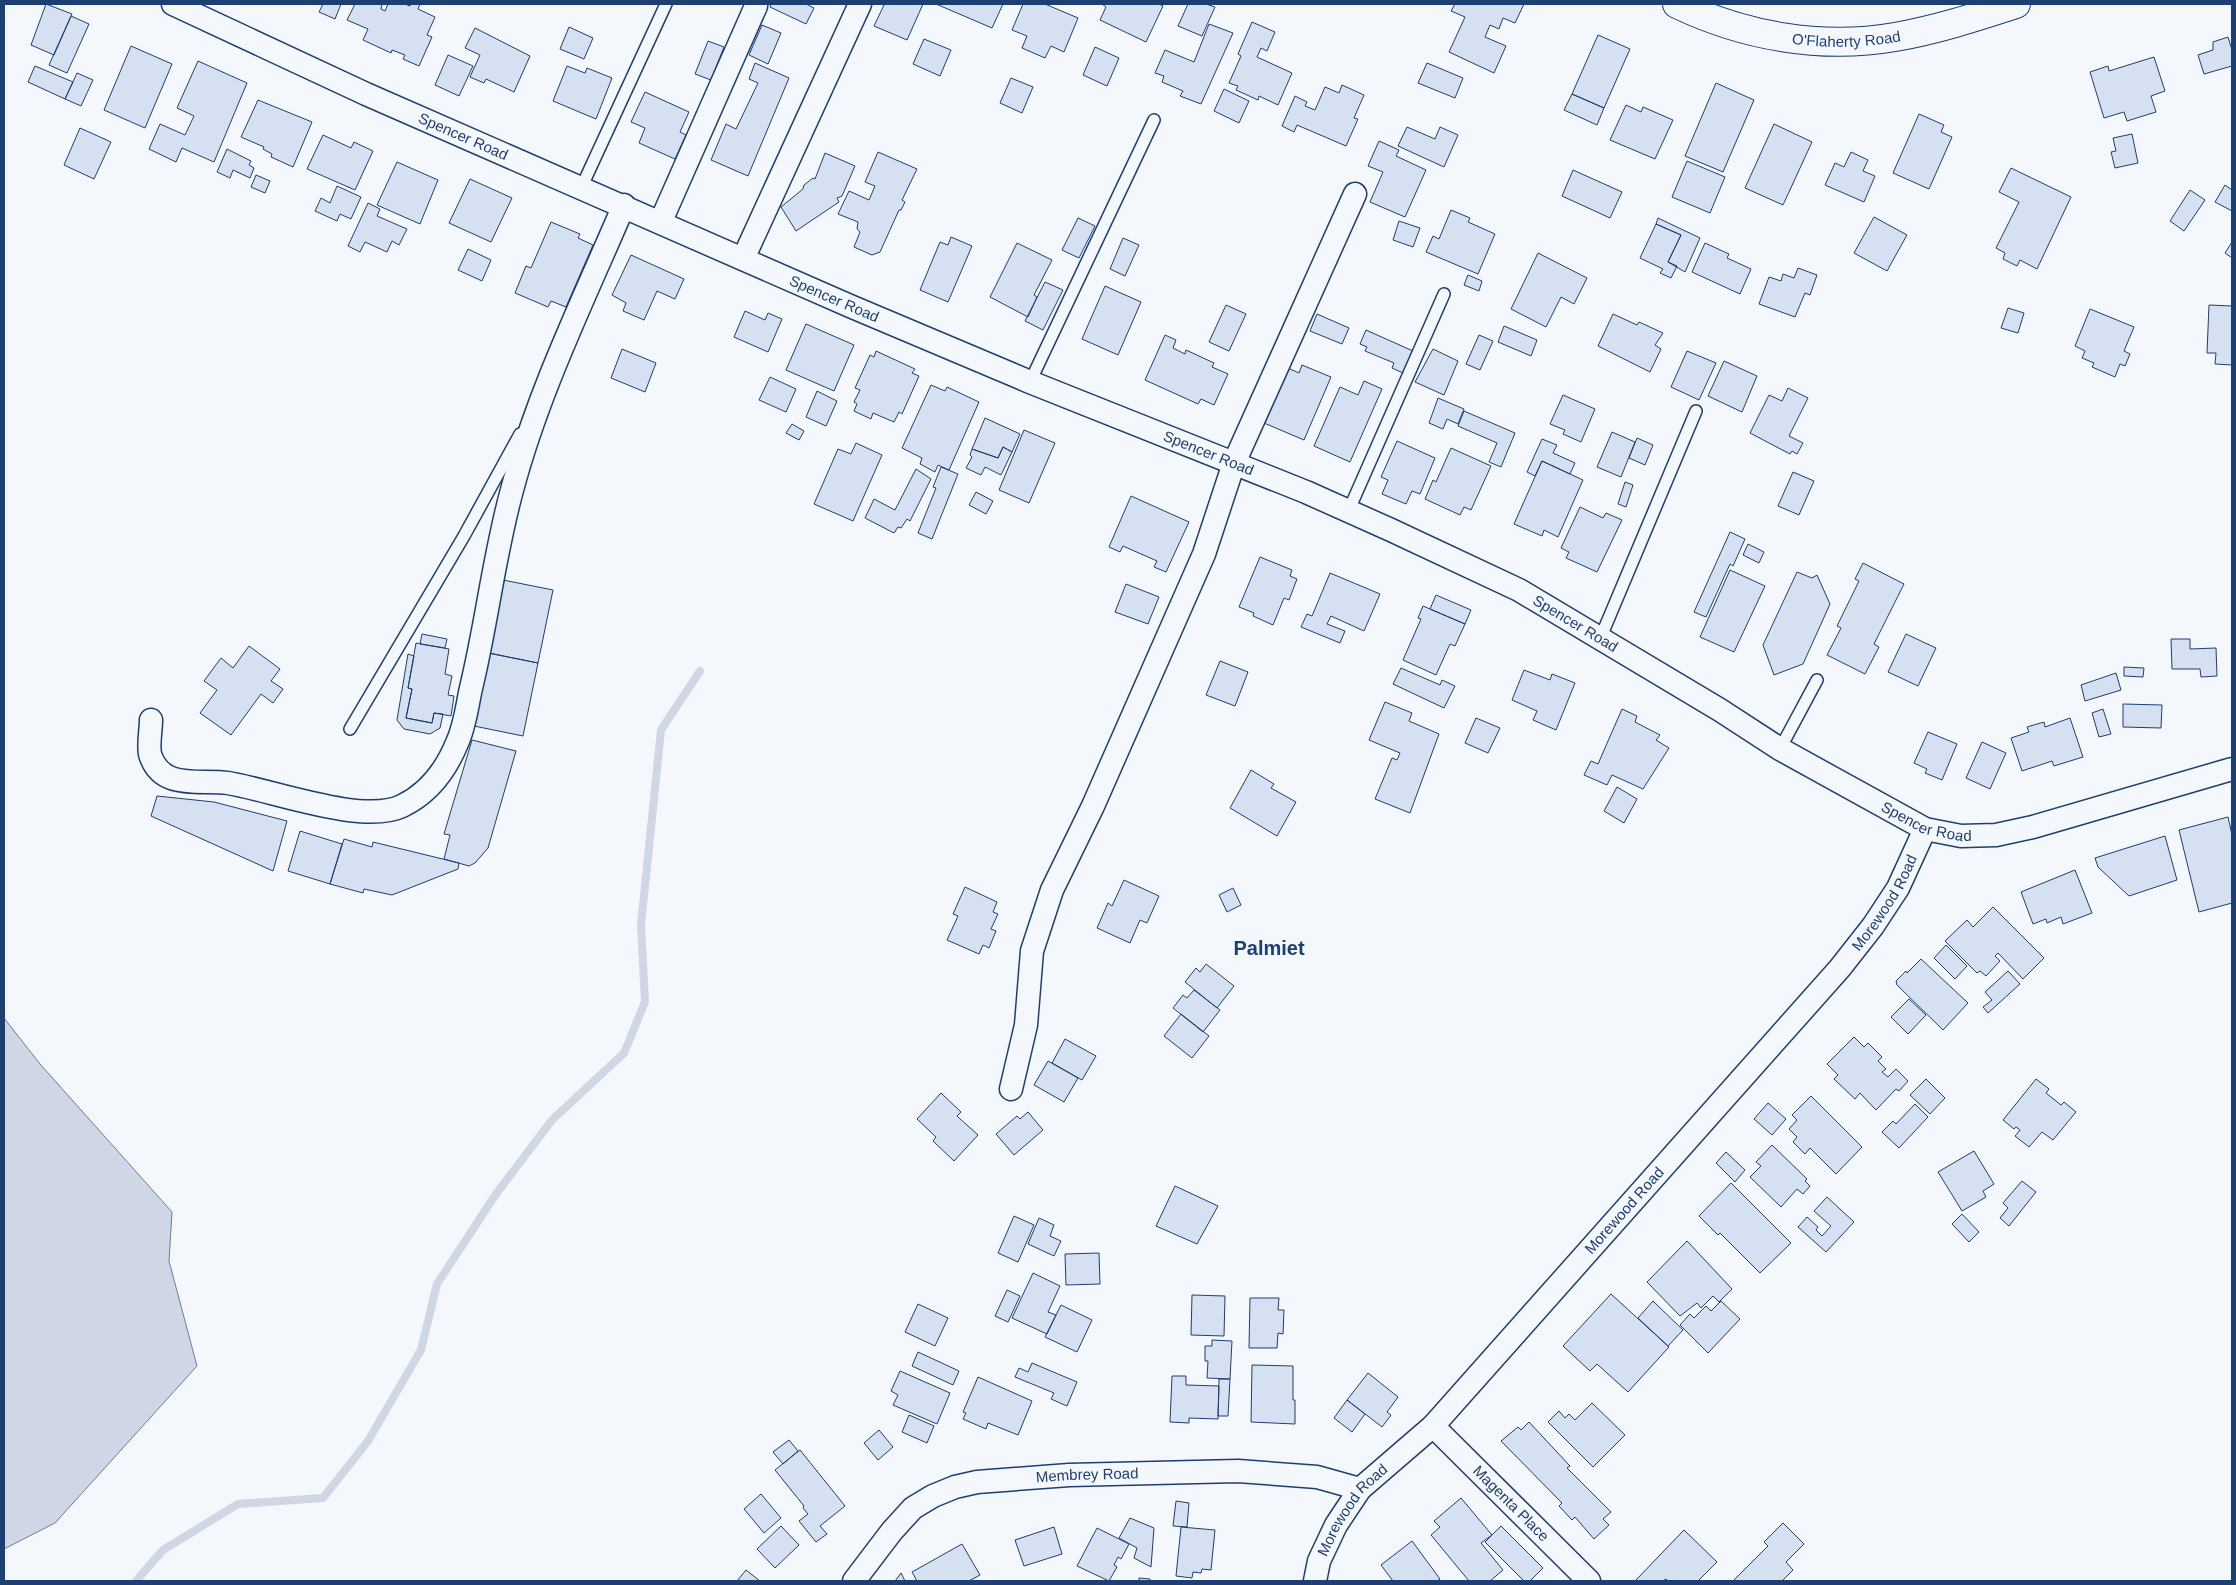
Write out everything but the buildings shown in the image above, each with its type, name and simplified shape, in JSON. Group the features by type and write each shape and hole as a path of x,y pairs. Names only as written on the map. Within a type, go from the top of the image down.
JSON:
{"street":[{"name":"Spencer Road","path":"173,4 366,94 582,186 743,259 1030,382 1234,463 1391,530 1519,590 1720,710 1780,749 1925,829 1961,836 1996,835 2033,827 2232,769"},
{"path":"743,259 860,4"},
{"name":"O'Flaherty Road","path":"1677,4 1735,27 1813,41 1894,37 2016,4"},
{"path":"661,221 756,6"},
{"path":"1011,1089 1026,1025 1032,951 1040,921 1052,890 1093,806 1204,554 1234,463 1356,194"},
{"path":"151,720 150,753 162,774 178,782 218,782 244,786 341,809 375,812 400,808 423,793 446,768 459,740 478,658 498,548 529,432 624,205"},
{"name":"Morewood Road","path":"1315,1581 1319,1561 1336,1525 1360,1489 1433,1426 1840,968 1873,926 1898,888 1925,829"},
{"name":"Magenta Place","path":"1433,1426 1589,1581"},
{"name":"Membrey Road","path":"854,1581 892,1531 913,1508 933,1496 955,1487 977,1482 1069,1474 1238,1471 1317,1478 1360,1489"}],"lane":[{"path":"582,186 666,4"},
{"path":"1030,382 1154,120"},
{"path":"1348,512 1444,294"},
{"path":"350,729 464,536 546,388"},
{"path":"1600,639 1696,411"},
{"path":"1780,749 1817,680"}],"shaded area":[{"path":"4,1018 40,1064 172,1212 169,1261 197,1366 55,1523 4,1549"}],"waterway":[{"path":"136,1581 163,1550 238,1504 323,1498 368,1441 421,1350 437,1284 496,1194 552,1120 624,1053 645,1002 641,925 661,730 700,671"}],"district":[{"name":"Palmiet","path":"1269,948"}]}
